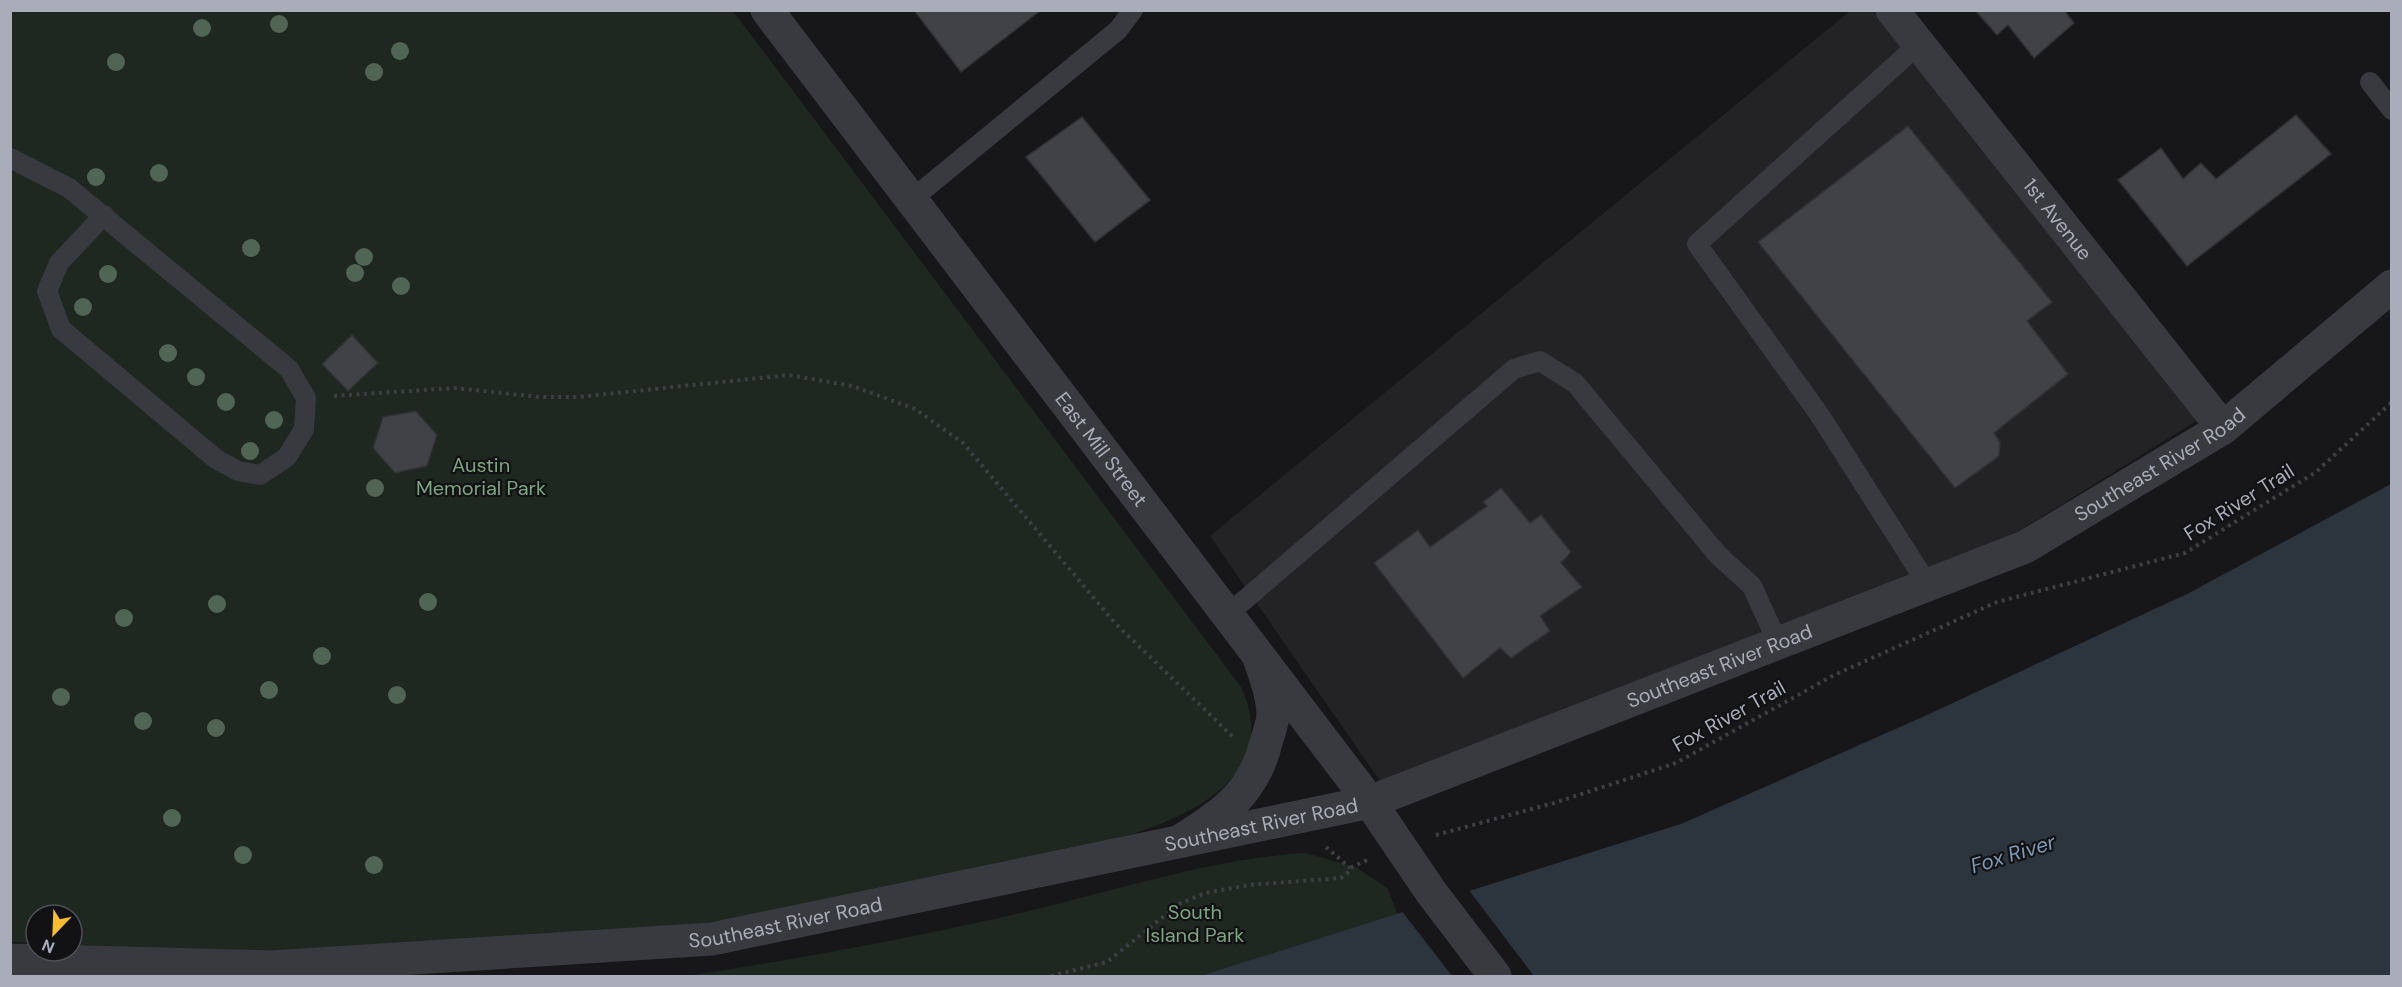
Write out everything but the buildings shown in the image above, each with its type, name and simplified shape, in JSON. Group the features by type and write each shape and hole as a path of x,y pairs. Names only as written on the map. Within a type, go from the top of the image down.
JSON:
{"street":[{"name":"East Mill Street","path":"767,10 1370,802 1401,844 1431,892 1495,976"},
{"name":"1st Avenue","path":"1892,10 2223,428"},
{"name":"Southeast River Road","path":"10,960 269,972 712,939 1370,802 2025,548 2223,428 2391,286"},
{"path":"1177,842 1212,821 1237,800 1257,768 1273,717 1270,690 1259,657"}],"lane":[{"path":"911,200 1118,30 1133,10"},
{"path":"1919,44 1697,243 1819,414 1928,585"},
{"path":"2370,82 2391,110"},
{"path":"10,158 69,188 104,215 289,369 306,398 304,429 287,457 260,475 237,471 216,459 61,329 48,291 59,263 104,215"},
{"path":"1227,615 1514,369 1540,362 1575,383 1718,555 1752,586 1778,643"}],"path":[{"path":"306,398 455,388 540,397 578,397 789,375 852,386 915,410 963,443 1115,623 1239,742 1257,768"},
{"name":"Fox River Trail","path":"1051,976 1107,962 1179,904 1205,893 1249,885 1332,880 1347,874 1350,868 1401,844 1554,803 1676,763 1834,675 1997,602 2185,553 2316,472 2391,402"},
{"path":"1293,818 1350,868"}],"shaded area":[{"path":"1850,11 1874,11 2198,420 2001,542 1380,781 1210,536"}],"green space":[{"name":"Austin Memorial Park","path":"10,11 733,11 1241,687 1251,733 1239,769 1208,799 1166,822 1117,839 1067,852 710,922 638,931 529,940 332,951 201,951 84,946 84,903 24,903 24,943 11,942"},
{"name":"South Island Park","path":"1305,853 1356,867 1387,888 1398,914 1200,976 686,976 941,931 1164,876 1269,856"}],"water":[{"name":"Fox River","path":"2391,484 2391,976 1200,976 1681,824 1927,715 2189,593"}],"pier":[{"path":"1468,889 1534,976 1452,976 1401,910"}]}
